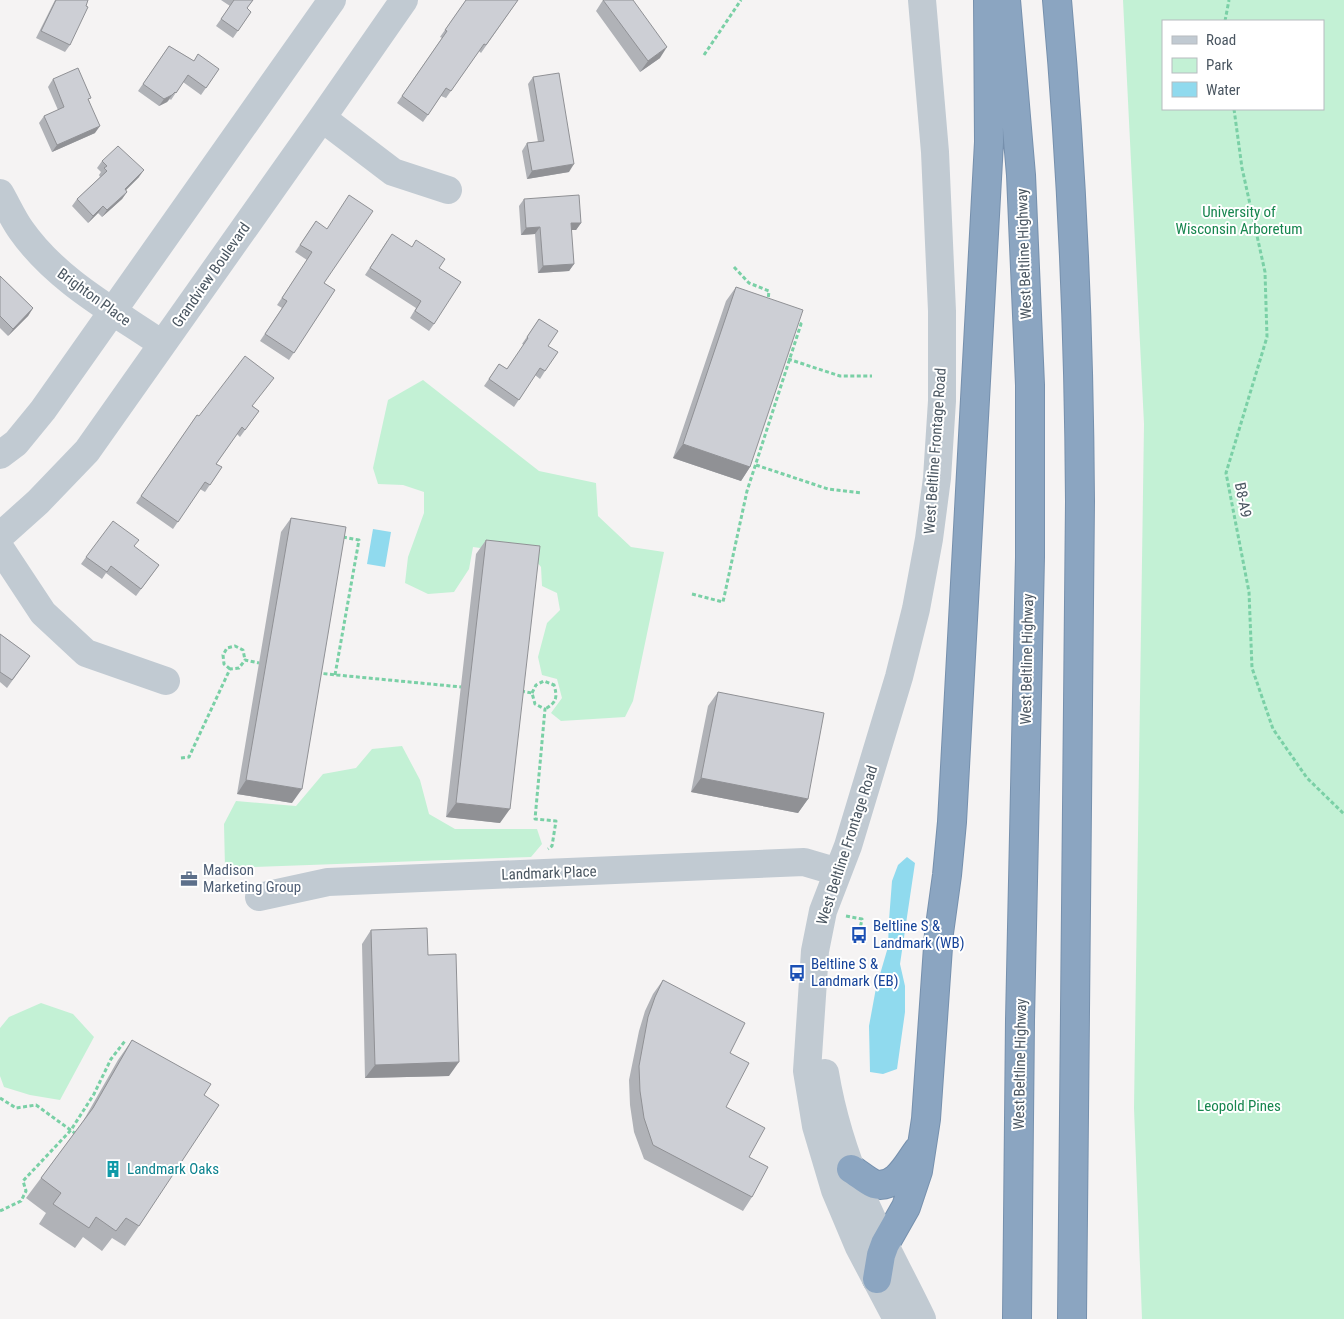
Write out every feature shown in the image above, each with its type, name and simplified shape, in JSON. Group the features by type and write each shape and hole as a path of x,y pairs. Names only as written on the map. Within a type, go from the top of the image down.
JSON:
{"highway":[{"path":"877,1279 880,1255 906,1207 918,1171 926,1119 939,933 952,822 989,142 988,0"},
{"name":"West Beltline Highway","path":"1006,0 1021,175 1030,385 1029,567 1017,1319"},
{"path":"1056,0 1066,104 1079,367 1080,511 1072,1319"},
{"path":"1075,1093 1088,1319"},
{"path":"851,1169 875,1184 896,1180 921,1144"}],"street":[{"path":"0,455 16,444 43,410 332,0"},
{"name":"Grandview Boulevard","path":"0,536 38,502 87,451 404,0"},
{"name":"West Beltline Frontage Road","path":"897,1319 859,1248 835,1190 816,1126 807,1071 816,951 823,911 848,846 899,677 918,600 937,478 942,401 942,311 935,152 922,0"},
{"path":"322,118 393,172 448,190"},
{"name":"Brighton Place","path":"0,193 20,230 46,261 81,290 162,344"},
{"path":"0,548 43,613 86,652 166,681"},
{"name":"Landmark Place","path":"259,897 328,882 536,873 804,862 838,872"},
{"name":"West Beltline Frontage Road","path":"810,1037 824,1066 828,1092 838,1129 861,1195 922,1319"}],"path":[{"path":"704,55 741,0"},
{"path":"1225,20 1229,0"},
{"name":"B8-A9","path":"1234,110 1242,168 1265,272 1267,328 1267,337 1226,473 1249,592 1252,668 1273,729 1307,778 1344,814"},
{"path":"734,268 749,283 769,292 768,301"},
{"path":"692,594 723,602 747,491 801,324 792,321"},
{"path":"783,357 840,376 872,376"},
{"path":"756,465 828,489 862,493"},
{"path":"334,536 360,540 336,675"},
{"path":"235,646 243,650 245,660 239,668 230,669 224,664 222,655 227,648 235,646"},
{"path":"245,660 259,663"},
{"path":"181,758 189,757 230,669"},
{"path":"314,673 461,687"},
{"path":"544,681 554,685 557,696 554,704 545,709 535,704 532,693 536,685 544,681"},
{"path":"515,690 532,693"},
{"path":"536,873 538,856 552,846 556,821 535,819 545,709"},
{"path":"0,1211 21,1201 26,1191 23,1181 71,1130 94,1094 111,1059 125,1040"},
{"path":"0,1098 16,1108 36,1105 76,1134"}],"green space":[{"name":"University of Wisconsin Arboretum","path":"1123,0 1344,0 1344,1319 1142,1319 1134,1108 1144,424"},
{"path":"423,380 539,471 596,483 598,516 631,547 664,552 633,701 625,717 561,721 551,713 562,698 557,679 542,675 538,657 547,623 560,610 557,593 542,586 541,567 531,555 473,547 469,569 454,592 428,594 405,583 408,557 424,513 424,492 403,485 378,484 373,468 388,400"},
{"path":"402,746 420,780 429,814 455,829 537,829 542,844 531,857 225,868 224,824 236,801 296,806 323,774 356,768 372,749"},
{"path":"41,1003 73,1014 94,1037 60,1100 30,1095 4,1087 0,1076 0,1028 9,1017"}],"water":[{"path":"373,529 391,532 385,567 367,564"},
{"path":"907,857 915,863 900,964 905,986 905,1012 897,1069 883,1074 870,1072 869,1026 876,988 888,947 892,881 898,865"}],"building":[{"path":"56,0 88,0 86,6 88,7 70,45 41,31"},
{"path":"234,0 253,0 247,8 251,12 238,31 221,19"},
{"path":"466,0 518,0 451,91 446,88 428,115 402,96"},
{"path":"603,0 633,0 667,47 648,61"},
{"path":"169,46 194,61 198,54 219,69 206,88 188,75 176,93 164,99 143,84"},
{"path":"78,68 91,98 88,99 100,126 57,145 44,116 64,107 53,79"},
{"path":"559,73 574,164 532,171 527,143 544,141 533,77"},
{"path":"118,146 144,170 125,189 127,192 107,210 103,206 93,216 77,199 107,171 104,168 107,166 102,161"},
{"path":"349,195 373,211 324,283 335,290 294,353 265,334 287,301 282,298 312,252 300,245 316,221 327,229"},
{"path":"579,195 581,223 571,223 574,264 543,266 540,227 526,228 524,199"},
{"path":"392,234 412,247 416,240 445,259 439,268 461,282 434,324 415,311 421,301 370,268"},
{"path":"0,276 33,308 13,329 0,316"},
{"path":"736,287 803,310 750,467 683,444"},
{"path":"539,319 558,331 548,346 558,352 545,371 540,368 519,400 489,379 499,364 507,369"},
{"path":"245,356 274,378 252,406 259,411 245,430 242,427 216,464 222,467 210,485 205,482 178,522 141,496 197,415 199,416"},
{"path":"291,518 346,527 302,789 246,780"},
{"path":"113,521 139,540 134,546 159,565 141,589 111,566 107,572 86,557"},
{"path":"486,540 540,546 510,809 456,803"},
{"path":"0,634 30,656 12,680 0,672"},
{"path":"718,692 824,713 808,799 701,778"},
{"path":"427,928 428,955 456,954 459,1062 375,1065 371,930"},
{"path":"663,980 745,1023 730,1053 749,1063 726,1107 765,1128 749,1157 768,1167 752,1197 653,1145 644,1118 639,1066 648,1017"},
{"name":"Landmark Oaks","path":"132,1040 211,1084 204,1095 219,1105 139,1226 126,1218 116,1231 96,1217 89,1228 53,1204 61,1193 41,1178 93,1108"}],"place":[{"name":"Madison Marketing Group","path":"189,879"},
{"name":"Beltline S & Landmark (WB)","path":"859,935"},
{"name":"Beltline S & Landmark (EB)","path":"797,973"},
{"name":"Landmark Oaks","path":"113,1169"}],"park label":[{"name":"Leopold Pines","path":"1239,1106"}]}
